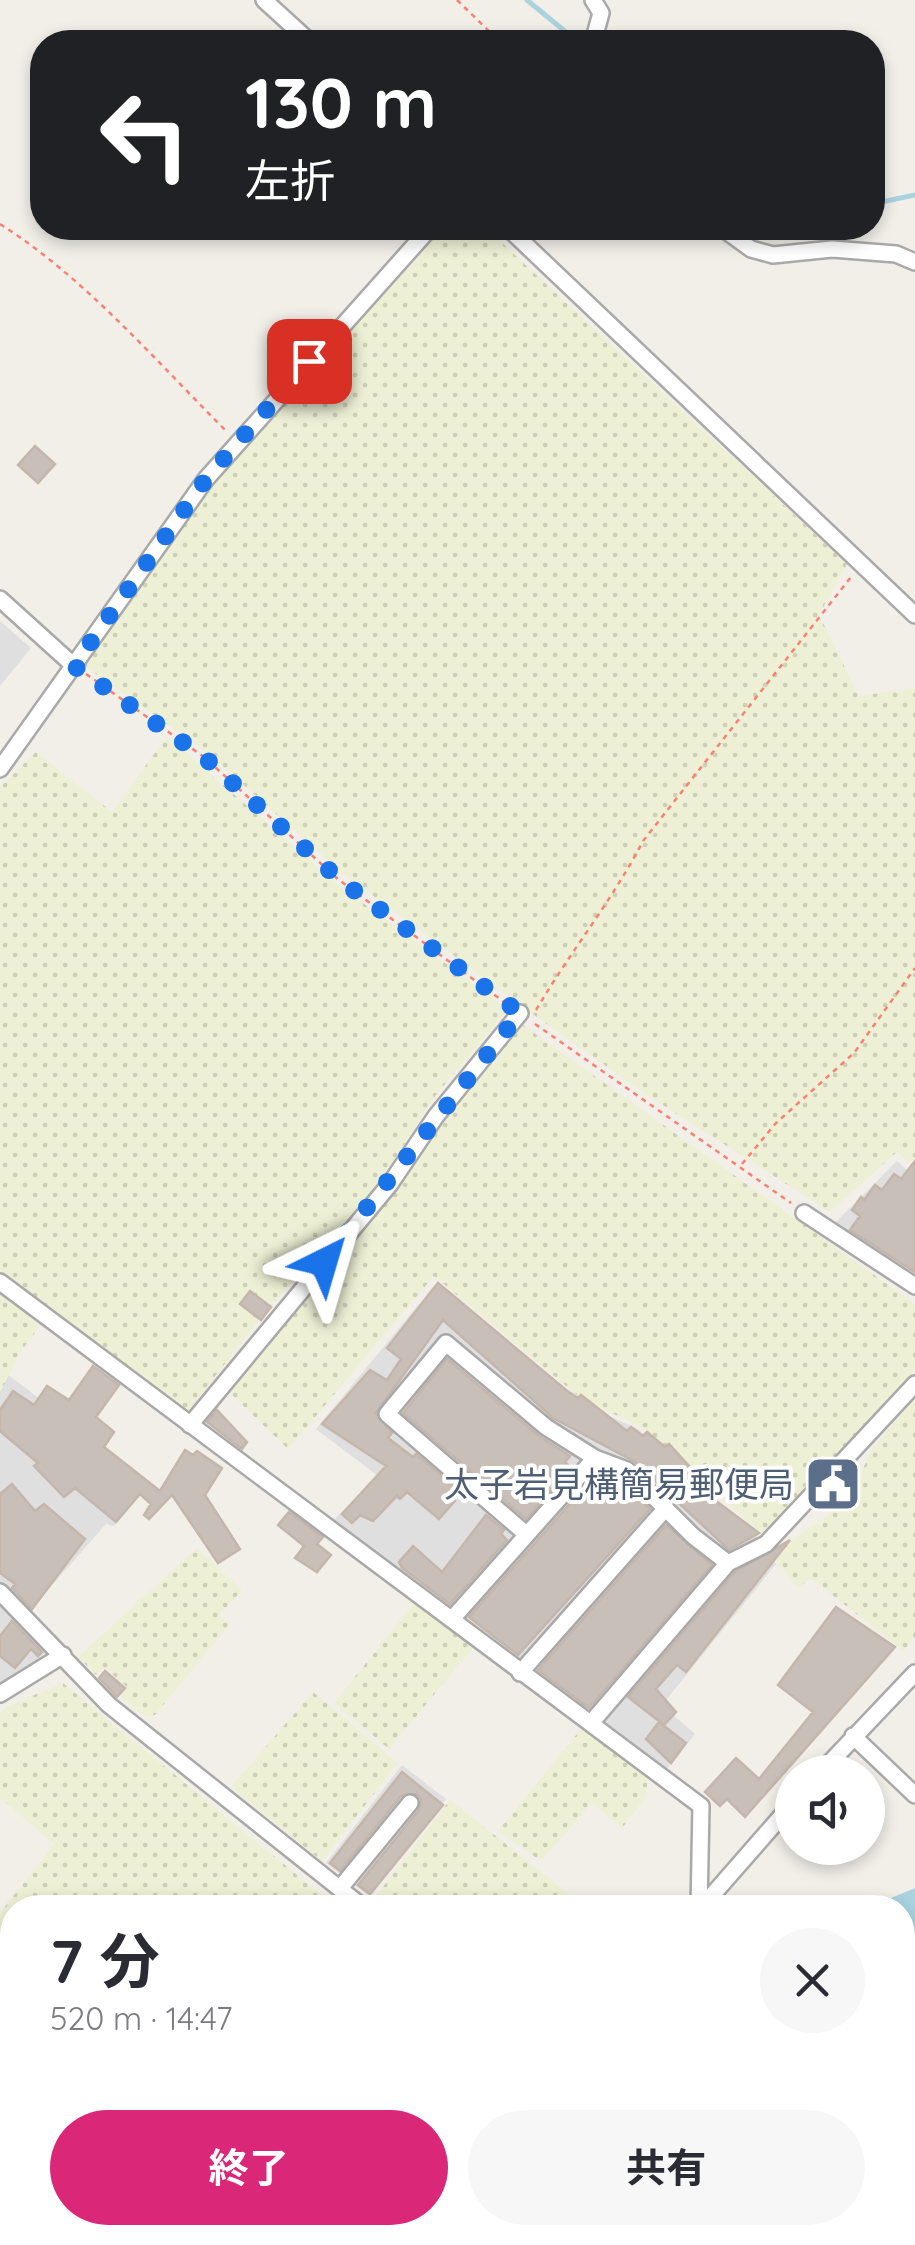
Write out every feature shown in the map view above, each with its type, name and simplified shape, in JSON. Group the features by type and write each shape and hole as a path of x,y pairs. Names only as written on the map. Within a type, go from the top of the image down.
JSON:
{"street":[{"path":"264,0 297,30"},
{"path":"593,0 601,13 596,30"},
{"path":"0,769 236,441 419,240"},
{"path":"521,240 915,615"},
{"path":"737,240 750,250 772,255 832,249 896,254 915,262"},
{"path":"0,599 74,666"},
{"path":"190,1424 390,1184 436,1116 520,1013"},
{"path":"804,1213 915,1286"},
{"path":"0,1282 702,1806 700,1895"},
{"path":"526,1534 387,1414 446,1343 546,1427 595,1458 627,1470 728,1563"},
{"path":"591,1723 728,1563 766,1544 915,1384"},
{"path":"452,1619 595,1458"},
{"path":"520,1673 666,1508"},
{"path":"0,1592 109,1705 349,1895"},
{"path":"0,1694 63,1656"},
{"path":"836,1755 915,1673"},
{"path":"853,1736 915,1795"},
{"path":"342,1887 410,1802"},
{"path":"712,1895 775,1823"}],"path":[{"path":"457,0 488,30"},
{"path":"0,224 26,238 58,267 236,441"},
{"path":"804,1213 530,1020 570,952 618,890 643,841 860,564"},
{"path":"74,666 204,757 340,880 520,1013"},
{"path":"741,1165 776,1123 854,1053 915,968"}],"shaded area":[{"path":"0,621 31,648 0,686"},
{"path":"897,1161 915,1177 915,1278 833,1225"},
{"path":"437,1282 580,1403 638,1429 758,1538 776,1564 662,1705 695,1734 666,1770 332,1522 378,1476 316,1429"},
{"path":"7,1374 149,1481 114,1526 106,1524 18,1624 45,1653 12,1684 0,1686 0,1385"},
{"path":"402,1765 446,1799 372,1895 326,1863"}],"green space":[{"path":"432,240 499,240 847,564 819,615 859,696 915,688 915,1168 897,1152 830,1212 644,1093 538,1018 341,872 210,755 85,666 212,485 366,306"},
{"path":"167,736 336,883 508,1009 436,1095 378,1185 260,1319 188,1411 0,1272 0,787 36,752 112,812"},
{"path":"523,1025 915,1304 915,1370 764,1536 640,1426 583,1400 434,1276 288,1449 229,1392 359,1234 457,1100"},
{"path":"0,1290 43,1322 22,1350 0,1392"},
{"path":"915,1399 915,1638 903,1651 811,1578 798,1588 771,1555 848,1501 873,1447"},
{"path":"197,1548 242,1590 219,1615 230,1624 155,1715 144,1717 121,1697 127,1687 104,1667 96,1675 78,1657"},
{"path":"414,1603 473,1648 389,1749 334,1703"},
{"path":"63,1683 321,1895 14,1895 54,1844 0,1798 0,1714 6,1707"},
{"path":"313,1692 398,1763 322,1861 231,1787"},
{"path":"581,1729 615,1746 648,1772 646,1797 622,1828 592,1803 541,1861 498,1831"},
{"path":"450,1800 571,1895 377,1895"}],"building":[{"path":"35,446 55,464 38,483 18,465"},
{"path":"915,1161 915,1272 850,1230 860,1216 852,1210 861,1197 864,1200 875,1185 882,1190 894,1174 901,1179"},
{"path":"438,1283 566,1390 578,1398 581,1395 627,1431 631,1427 643,1436 647,1432 665,1447 669,1444 700,1478 696,1486 759,1533 729,1550 635,1462 553,1418 443,1320 376,1413 392,1433 388,1438 413,1457 416,1454 457,1489 450,1497 455,1501 439,1519 407,1492 400,1499 397,1496 373,1521 360,1515 352,1523 342,1514 386,1466 322,1424 370,1370 387,1380 401,1359 387,1348"},
{"path":"250,1291 271,1307 261,1320 240,1304"},
{"path":"447,1359 539,1436 570,1456 565,1462 571,1468 526,1519 403,1413"},
{"path":"93,1366 119,1385 96,1417 114,1432 104,1447 160,1491 185,1450 193,1455 197,1451 222,1468 205,1495 240,1549 218,1563 172,1495 149,1519 144,1515 151,1504 140,1494 116,1522 75,1488 64,1497 34,1466 38,1463 0,1431 0,1410 13,1391 34,1405 47,1386 69,1400"},
{"path":"217,1410 247,1442 242,1449 207,1422"},
{"path":"599,1471 621,1480 650,1509 518,1655 469,1617"},
{"path":"12,1484 35,1511 44,1504 85,1539 32,1609 12,1588 15,1584 0,1573 0,1494"},
{"path":"289,1512 323,1537 317,1544 331,1555 317,1572 295,1558 304,1546 278,1525"},
{"path":"486,1515 504,1530 501,1534 507,1540 450,1604 402,1568 399,1562 413,1546 442,1572"},
{"path":"666,1525 712,1565 589,1708 538,1670"},
{"path":"790,1540 686,1672 677,1665 656,1689 676,1712 664,1725 628,1697 735,1572"},
{"path":"836,1607 895,1647 800,1755 778,1755 813,1712 778,1685"},
{"path":"12,1621 42,1652 38,1656 31,1649 15,1668 0,1656 0,1636"},
{"path":"105,1671 125,1688 117,1697 99,1678"},
{"path":"659,1722 686,1743 671,1763 646,1739"},
{"path":"736,1758 759,1779 775,1759 775,1783 745,1817 727,1799 720,1806 705,1792"},
{"path":"402,1772 443,1805 370,1894 358,1885 419,1810 421,1800 416,1794 401,1796 340,1871 330,1863"}],"waterway":[{"path":"527,0 563,30"},
{"path":"885,201 915,195"}],"place":[{"name":"太子岩見構簡易郵便局","path":"833,1484"}],"route":[{"path":"309,361 206,479 74,666 204,757 340,880 520,1013 436,1116 390,1184 324,1262"}]}
